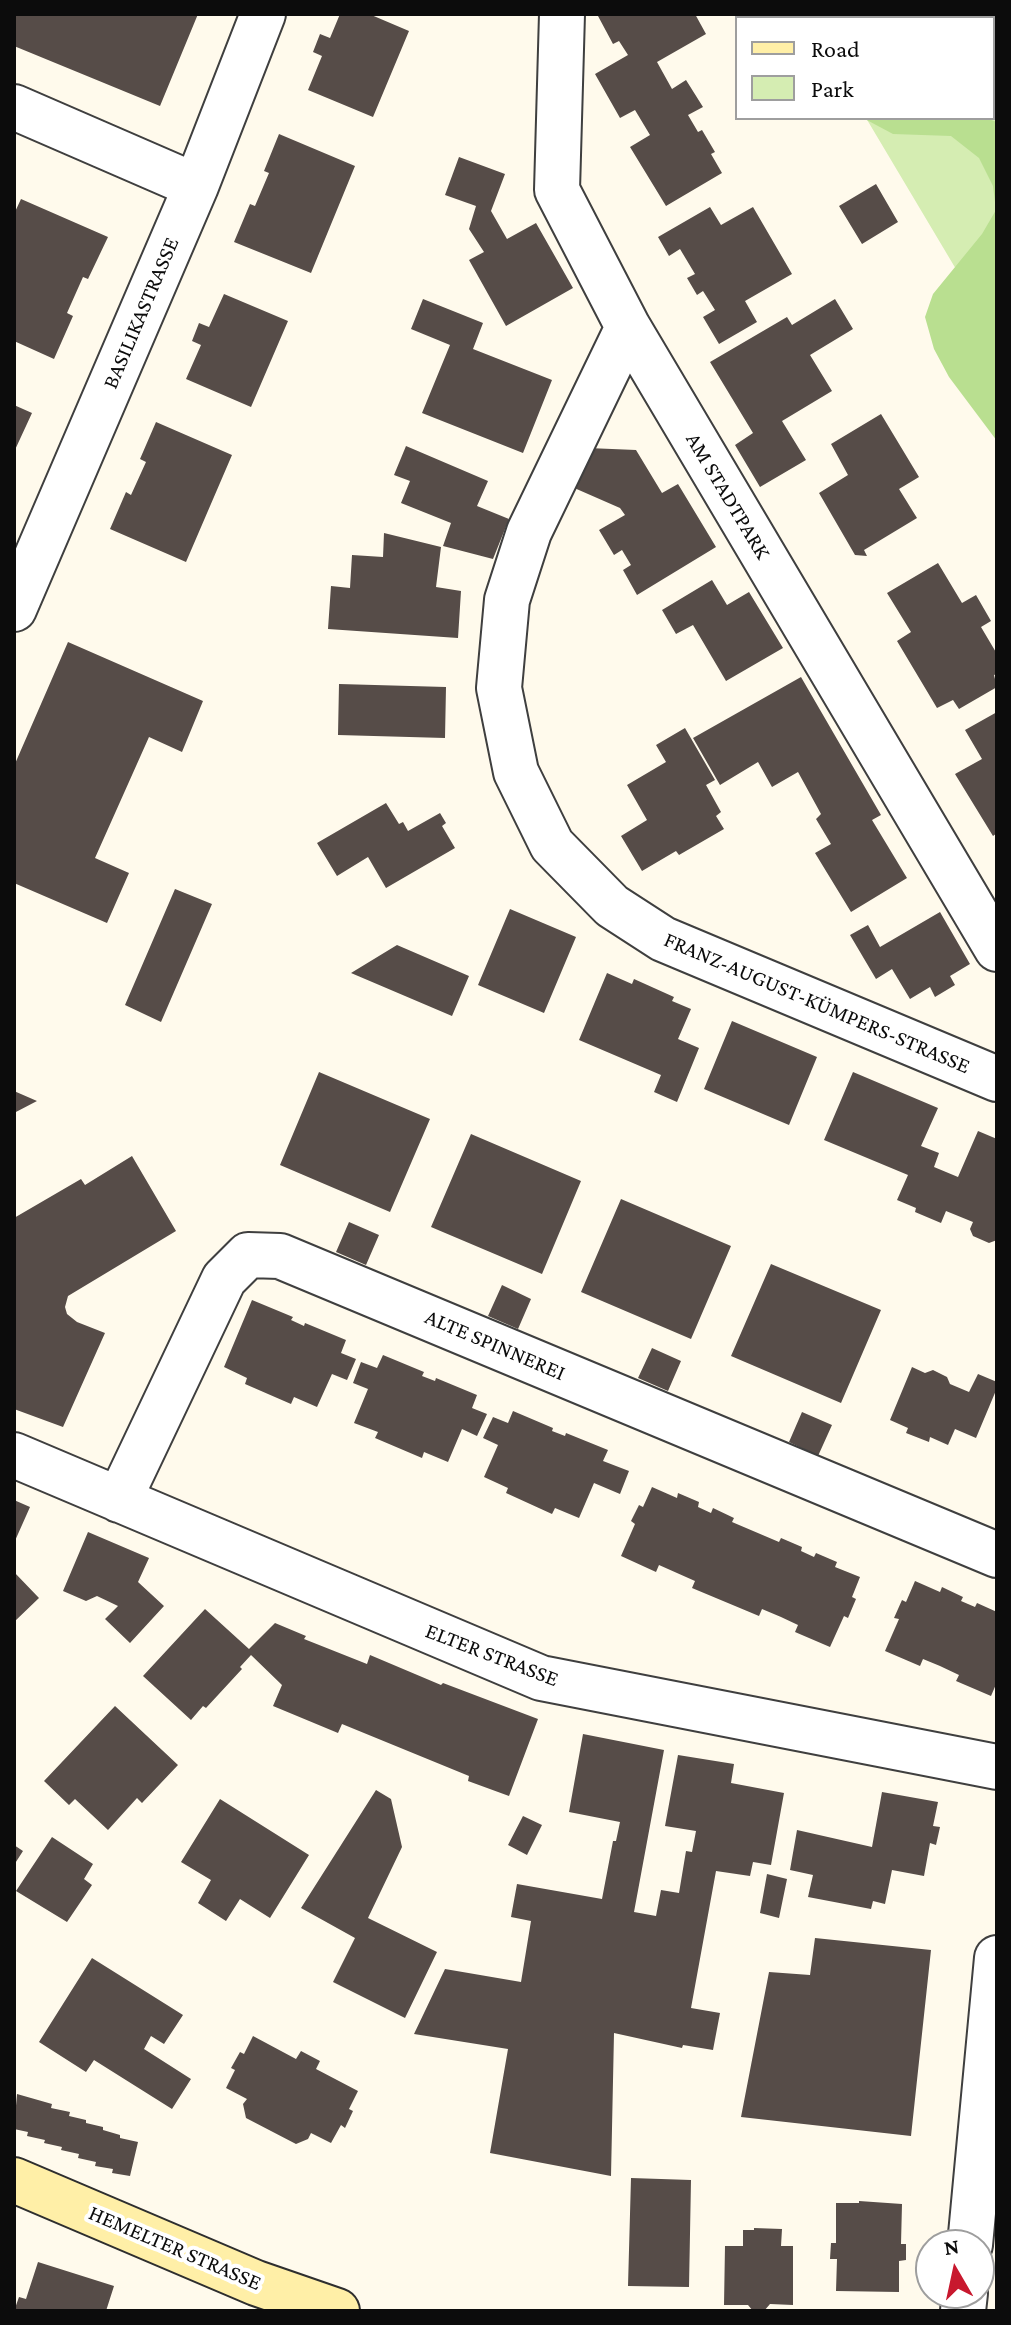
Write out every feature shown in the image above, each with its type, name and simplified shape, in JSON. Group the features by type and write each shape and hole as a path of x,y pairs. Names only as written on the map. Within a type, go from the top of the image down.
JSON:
{"main road":[{"name":"HEMELTER STRASSE","path":"14,2180 256,2283 337,2311"}],"street":[{"name":"BASILIKASTRASSE","path":"14,609 196,186 263,14"},
{"name":"AM STADTPARK","path":"562,14 557,190 628,327 997,949"},
{"path":"14,107 196,186"},
{"name":"FRANZ-AUGUST-KÜMPERS-STRASSE","path":"628,327 529,532 507,600 499,688 516,772 552,845 612,906 663,939 997,1079"},
{"name":"ALTE SPINNEREI","path":"119,1500 224,1279 248,1255 280,1256 997,1555"},
{"name":"ELTER STRASSE","path":"14,1455 541,1678 997,1767"},
{"path":"972,2229 997,1958"}],"green space":[{"path":"804,14 997,14 997,338 867,120 995,120 995,16"},
{"path":"858,14 994,16 860,16"},
{"path":"995,16 997,18 995,68"},
{"path":"867,120 997,122 997,441 949,377 934,349 925,317 933,294 982,234 996,210 993,186 979,158 951,136 893,134"}],"water":[{"path":"795,14 860,16 796,16"}],"building":[{"path":"14,14 198,14 160,106 14,46"},
{"path":"340,14 369,14 409,31 373,117 308,90 322,56 313,52 320,34 330,38"},
{"path":"695,14 706,34 657,62 672,89 686,80 703,107 688,115 698,132 702,130 715,152 711,154 722,173 666,206 630,147 650,135 635,110 620,118 595,74 628,55 619,41 613,44 598,16"},
{"path":"279,134 355,166 311,273 234,242 250,204 255,206 269,173 264,171"},
{"path":"459,157 505,174 491,211 507,239 536,223 573,288 506,326 469,260 484,252 469,229 476,206 445,195"},
{"path":"876,184 898,222 862,244 839,206"},
{"path":"21,199 108,237 88,279 83,277 67,313 73,316 54,359 14,341 14,214"},
{"path":"710,207 721,225 753,207 792,274 745,301 757,322 719,344 703,317 715,310 703,291 697,295 687,278 695,274 680,249 669,256 658,237"},
{"path":"224,294 288,321 251,407 186,379 201,345 192,341 199,323 209,327"},
{"path":"423,299 483,323 473,349 552,380 523,453 422,413 450,345 411,329"},
{"path":"835,299 853,329 810,355 832,391 782,421 806,460 760,487 735,445 753,433 710,362 787,317 792,325"},
{"path":"14,405 32,413 14,452"},
{"path":"881,414 919,477 899,489 917,518 864,550 867,556 855,555 819,493 848,475 831,444"},
{"path":"156,422 232,455 186,562 110,529 126,492 131,495 146,462 140,459"},
{"path":"406,446 488,481 477,506 509,519 493,559 443,546 451,523 401,503 410,481 394,475"},
{"path":"588,448 636,450 662,493 678,484 716,547 637,595 623,570 631,565 622,550 614,555 599,530 625,515 620,508 572,487"},
{"path":"384,533 441,547 436,587 461,591 458,638 328,629 331,586 350,588 352,555 383,557"},
{"path":"938,563 962,603 976,595 991,621 981,627 997,654 997,674 994,675 997,687 959,709 953,700 937,708 897,641 911,632 887,593"},
{"path":"712,580 727,605 749,592 783,648 726,681 693,625 676,634 662,610"},
{"path":"68,642 203,701 182,752 149,737 95,858 129,873 107,923 14,883 14,766"},
{"path":"801,677 881,815 872,820 907,878 851,912 815,853 831,844 816,819 821,814 798,772 772,787 758,762 720,785 693,738"},
{"path":"339,684 446,687 445,738 338,735"},
{"path":"997,712 997,833 993,836 955,774 982,759 965,730"},
{"path":"685,728 715,780 706,785 721,812 716,816 724,829 679,855 676,851 642,871 621,836 647,820 627,785 666,762 656,745"},
{"path":"386,803 399,824 403,822 408,831 440,813 446,823 442,826 455,848 386,888 368,857 337,876 317,843"},
{"path":"175,889 212,904 161,1022 125,1005"},
{"path":"510,909 576,937 544,1013 478,985"},
{"path":"940,912 970,964 950,976 955,985 935,997 930,987 910,999 892,969 876,979 850,935 868,925 880,947"},
{"path":"397,945 469,976 452,1016 351,973"},
{"path":"607,973 632,984 634,979 674,997 672,1001 691,1009 678,1039 699,1048 677,1102 654,1092 661,1075 579,1040"},
{"path":"732,1021 817,1057 789,1125 704,1089"},
{"path":"319,1072 430,1119 390,1212 280,1165"},
{"path":"853,1072 938,1108 921,1146 939,1153 934,1167 958,1177 978,1131 997,1139 997,1240 989,1243 973,1236 970,1229 973,1222 946,1211 941,1223 915,1212 916,1208 897,1200 908,1175 824,1140"},
{"path":"14,1091 37,1101 14,1113"},
{"path":"471,1134 581,1181 542,1274 431,1227"},
{"path":"132,1156 176,1231 68,1296 67,1314 77,1322 105,1333 63,1427 14,1409 14,1218 81,1179 85,1185"},
{"path":"621,1199 731,1246 691,1339 581,1292"},
{"path":"349,1222 379,1235 366,1265 336,1252"},
{"path":"771,1264 881,1310 841,1403 731,1356"},
{"path":"502,1285 531,1299 518,1329 488,1316"},
{"path":"252,1300 293,1317 291,1320 304,1326 305,1323 346,1340 341,1353 356,1359 347,1380 332,1374 317,1407 294,1397 291,1404 245,1384 247,1378 224,1367"},
{"path":"652,1348 681,1361 668,1391 638,1378"},
{"path":"383,1355 424,1372 422,1376 435,1381 436,1378 477,1395 472,1408 487,1414 477,1436 462,1429 448,1462 424,1452 422,1458 375,1438 378,1432 354,1423 368,1389 353,1383 361,1362 377,1368"},
{"path":"912,1367 925,1373 933,1370 947,1377 950,1384 969,1392 978,1374 997,1382 976,1438 955,1429 948,1445 930,1437 929,1442 906,1433 908,1428 890,1420"},
{"path":"513,1411 553,1428 552,1431 565,1436 566,1433 608,1450 603,1461 629,1471 620,1494 594,1483 579,1518 555,1508 552,1514 506,1493 508,1488 484,1477 498,1445 483,1438 493,1417 508,1423"},
{"path":"802,1412 832,1425 818,1456 789,1442"},
{"path":"652,1487 677,1498 678,1493 699,1502 698,1507 711,1513 713,1508 734,1518 732,1522 779,1542 781,1538 802,1547 801,1551 814,1557 816,1553 837,1562 835,1567 860,1577 848,1618 844,1616 830,1647 795,1632 798,1625 781,1617 762,1609 759,1616 692,1588 695,1581 659,1565 656,1572 621,1556 635,1524 631,1521 639,1505 643,1507"},
{"path":"14,1500 30,1507 14,1543"},
{"path":"88,1532 149,1558 138,1582 164,1606 130,1643 105,1619 118,1606 97,1596 86,1601 63,1591"},
{"path":"14,1572 39,1598 14,1622"},
{"path":"915,1581 940,1592 942,1587 963,1597 961,1601 975,1607 977,1603 997,1612 997,1682 991,1696 956,1681 959,1675 940,1666 923,1659 920,1666 885,1651 899,1619 894,1618 902,1600 906,1602"},
{"path":"205,1609 249,1649 275,1623 306,1636 304,1639 367,1664 370,1655 441,1685 443,1683 538,1719 509,1796 468,1781 469,1776 342,1724 338,1733 273,1706 282,1685 251,1655 206,1708 203,1706 191,1720 143,1676"},
{"path":"115,1706 178,1765 142,1803 137,1798 108,1830 75,1799 69,1805 44,1781"},
{"path":"583,1734 664,1750 634,1912 656,1916 661,1890 679,1893 686,1851 692,1852 696,1831 665,1826 678,1755 734,1764 731,1783 784,1793 771,1865 753,1862 750,1876 716,1871 691,2008 720,2013 713,2050 683,2045 682,2048 614,2033 611,2176 490,2153 508,2049 414,2034 445,1969 521,1982 531,1921 511,1917 517,1884 602,1899 613,1841 616,1841 620,1822 569,1812"},
{"path":"376,1790 391,1799 402,1847 368,1918 437,1952 405,2018 333,1982 355,1938 301,1908"},
{"path":"882,1792 938,1802 933,1826 940,1827 936,1845 930,1843 924,1876 892,1870 885,1904 873,1901 871,1909 808,1897 813,1875 790,1870 797,1830 872,1847"},
{"path":"220,1799 309,1855 270,1918 240,1899 226,1921 198,1903 211,1880 181,1862"},
{"path":"523,1816 542,1825 527,1855 508,1845"},
{"path":"52,1837 93,1864 84,1879 92,1885 67,1922 16,1891"},
{"path":"14,1845 23,1851 14,1865"},
{"path":"767,1874 787,1879 779,1918 760,1913"},
{"path":"815,1938 931,1950 911,2136 741,2117 769,1972 810,1975"},
{"path":"92,1958 183,2015 164,2044 151,2036 144,2049 191,2079 172,2109 94,2060 86,2072 39,2042"},
{"path":"253,2036 296,2059 301,2051 320,2061 316,2069 358,2091 349,2109 353,2111 345,2128 341,2125 331,2143 311,2133 308,2139 296,2144 246,2118 243,2104 247,2099 226,2088 235,2070 231,2068 240,2052 244,2054"},
{"path":"17,2094 52,2104 51,2108 70,2112 69,2116 103,2127 103,2130 120,2135 120,2138 138,2142 130,2176 112,2173 113,2169 95,2166 96,2162 78,2158 79,2154 61,2150 62,2147 44,2143 45,2140 27,2136 28,2132 14,2129"},
{"path":"631,2178 691,2180 689,2287 628,2286"},
{"path":"836,2203 902,2204 901,2244 906,2244 906,2260 899,2261 899,2292 836,2291 837,2259 830,2259 831,2243 836,2243"},
{"path":"782,2229 781,2246 793,2246 793,2305 770,2304 764,2311 753,2311 748,2305 724,2305 725,2246 743,2246 743,2230"},
{"path":"38,2262 114,2286 106,2311 14,2311 19,2297 26,2299"}]}
